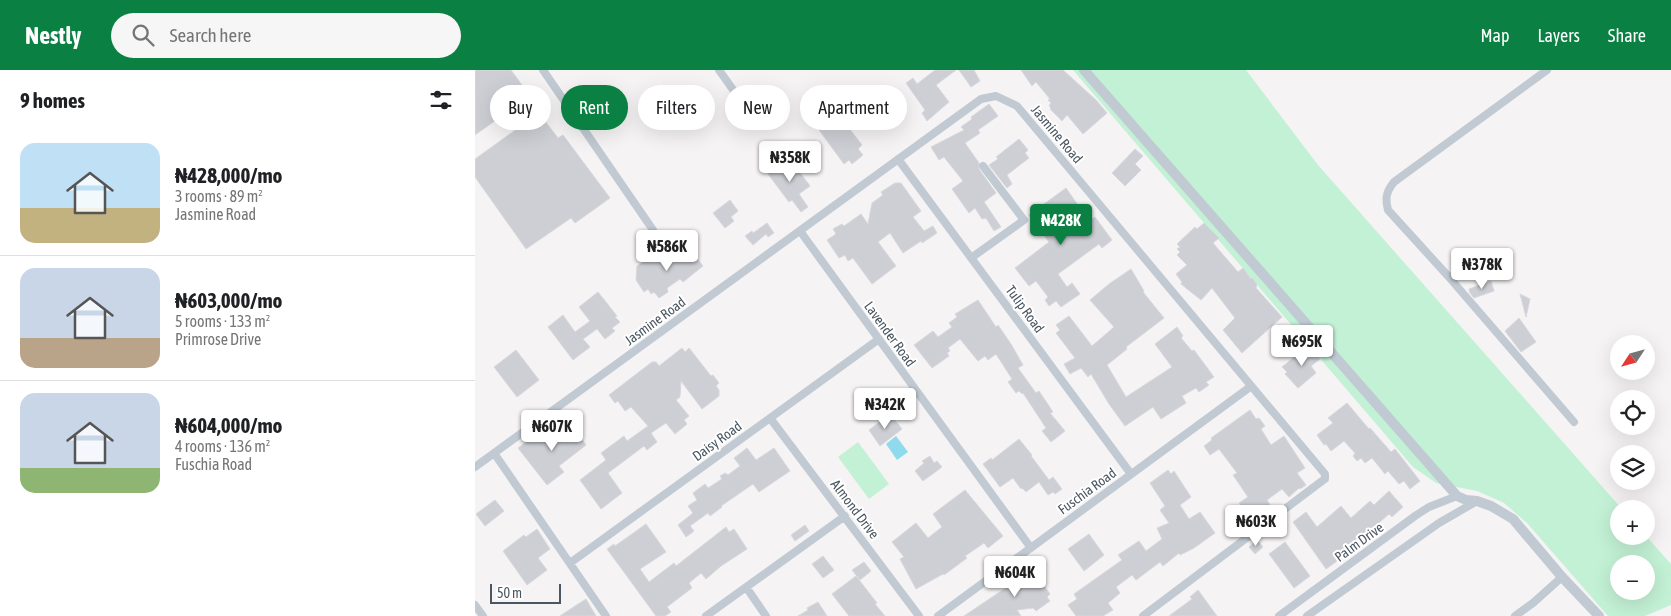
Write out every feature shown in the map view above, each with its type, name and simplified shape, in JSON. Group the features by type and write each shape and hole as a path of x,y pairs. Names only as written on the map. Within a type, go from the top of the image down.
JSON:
{"street":[{"path":"543,70 653,230"},
{"path":"719,70 730,85"},
{"path":"1084,70 1457,496 1491,506 1513,519 1599,616"},
{"path":"1547,70 1394,182 1387,190 1385,200 1388,210 1448,276 1574,422"},
{"name":"Jasmine Road","path":"475,467 981,99 997,96 1017,106 1325,474 1325,479 1322,482 1143,616"},
{"name":"Tulip Road","path":"898,159 1131,474"},
{"path":"971,258 1024,220 983,166"},
{"name":"Lavender Road","path":"800,231 1031,548"},
{"name":"Daisy Road","path":"570,563 879,339"},
{"name":"Fuschia Road","path":"938,616 1250,386"},
{"name":"Almond Drive","path":"770,418 919,616"},
{"path":"494,452 605,616"},
{"name":"Palm Drive","path":"1279,616 1415,516 1429,507 1457,496"},
{"path":"1307,616 1439,523 1477,502"},
{"path":"705,616 845,516"},
{"path":"1515,616 1563,577"},
{"path":"746,587 766,616"},
{"path":"475,605 483,616"}],"green space":[{"path":"1073,70 1246,70 1318,165 1614,500 1610,500 1610,545 1654,545 1671,564 1671,605 1645,616 1608,616 1527,523 1504,503 1477,491 1436,483 1413,467"},
{"path":"858,442 889,484 869,499 838,457"}],"water":[{"path":"896,436 908,452 897,460 886,444"}],"building":[{"path":"475,70 511,70 522,85 490,85 490,124 475,135"},
{"path":"935,70 956,70 936,85 949,102 927,121 922,113 925,110 906,83 913,78 917,84"},
{"path":"959,70 974,70 980,81 971,87"},
{"path":"1021,70 1063,70 1096,100 1107,113 1083,134 1067,115 1062,121 1050,109 1051,103 1048,100 1050,99 1036,82 1032,86"},
{"path":"989,104 998,116 978,130 980,133 965,143 979,163 979,169 996,193 984,202 1001,227 994,231 986,218 982,219 975,208 969,213 952,189 963,181 944,157 939,160 931,147 964,130 961,127"},
{"path":"551,129 558,138 563,135 610,198 575,223 571,218 526,249 475,177 475,159 515,130"},
{"path":"819,130 850,130 862,145 858,149 863,155 852,164 849,160 844,164"},
{"path":"1019,139 1028,150 1025,153 1029,158 1007,175 1012,184 1007,188 989,165"},
{"path":"1135,149 1143,156 1135,164 1141,170 1125,186 1112,173"},
{"path":"789,158 810,186 799,194 808,207 801,212 792,200 789,202 768,174"},
{"path":"895,183 901,183 921,211 913,217 924,231 933,226 937,233 903,253 890,233 878,242 896,266 872,284 853,258 848,261 845,255 839,258 827,240 836,234 833,229 842,224 844,226 861,214 868,224 872,203 883,195 881,192"},
{"path":"1066,188 1089,221 1095,217 1112,240 1102,248 1099,244 1058,274 1067,287 1072,283 1080,294 1061,307 1056,301 1049,306 1045,300 1048,297 1036,281 1029,286 1015,268 1049,242 1029,215"},
{"path":"730,200 738,211 731,217 734,221 725,228 713,213"},
{"path":"767,223 774,233 768,237 766,234 753,245 745,236"},
{"path":"1204,223 1219,238 1213,243 1238,272 1243,268 1257,284 1256,288 1282,317 1242,353 1223,330 1235,318 1212,288 1201,300 1181,284 1182,282 1176,274 1187,265 1177,255 1180,252 1177,249 1180,247 1177,244 1195,227 1197,229"},
{"path":"687,245 703,266 683,282 680,279 667,288 668,292 659,298 654,292 651,294 648,289 644,292 636,280 637,266 655,254 663,265"},
{"path":"1131,269 1143,292 1164,318 1126,347 1127,349 1107,365 1126,397 1172,367 1155,344 1177,327 1183,336 1181,338 1192,351 1194,350 1214,377 1206,382 1209,385 1199,392 1196,388 1182,396 1186,403 1161,419 1153,407 1125,426 1091,374 1088,377 1081,368 1070,374 1064,364 1075,358 1056,333 1060,330 1056,325 1069,316 1092,346 1114,327 1090,300"},
{"path":"1491,281 1494,291 1474,298 1470,293 1469,289"},
{"path":"598,292 620,322 612,328 615,331 605,339 597,329 583,339 590,347 573,360 548,327 563,315 575,332 590,321 579,307"},
{"path":"1520,294 1530,299 1526,317"},
{"path":"978,300 996,327 998,325 1011,344 1023,365 1018,368 1036,393 1039,391 1053,412 1050,413 1065,431 1051,442 1042,431 1046,428 1023,393 1019,391 1016,393 1008,382 1012,379 996,354 988,360 985,356 978,361 960,339 948,348 950,351 947,353 949,356 932,368 914,345 933,331 938,337 952,327 949,323 957,317 955,314"},
{"path":"1519,318 1536,342 1521,352 1505,331"},
{"path":"1309,345 1320,359 1311,366 1316,373 1298,388 1285,374 1287,372 1282,367"},
{"path":"682,348 685,352 689,348 711,376 713,375 719,383 716,386 719,390 719,396 702,409 681,381 680,397 676,400 689,416 684,420 687,424 675,434 666,423 651,433 657,442 647,450 644,446 608,473 622,493 601,509 580,480 606,460 601,453 624,436 627,441 648,426 631,407 625,411 618,401 615,403 609,395 652,362 656,362 659,366"},
{"path":"516,350 539,380 517,397 494,367"},
{"path":"1347,403 1391,452 1395,449 1420,481 1410,489 1404,481 1399,484 1388,471 1385,474 1372,458 1365,463 1361,458 1357,461 1353,456 1355,453 1344,441 1331,451 1326,444 1324,445 1317,435 1333,423 1328,418"},
{"path":"1250,410 1256,419 1259,418 1265,426 1261,429 1271,445 1284,436 1305,468 1297,473 1306,485 1299,488 1289,497 1282,489 1267,500 1272,508 1256,520 1250,512 1247,514 1239,503 1248,497 1233,475 1237,473 1219,449 1210,455 1204,446 1212,440 1211,438"},
{"path":"890,414 902,429 880,446 869,430"},
{"path":"570,423 586,445 559,466 564,472 547,485 518,448 537,434 543,442"},
{"path":"1019,439 1049,480 1053,477 1062,489 1055,494 1053,492 1048,495 1039,482 1026,492 1021,489 1013,478 1000,487 983,464 991,458 992,460"},
{"path":"747,448 756,460 774,448 790,471 759,492 753,484 710,516 708,513 690,526 694,531 686,537 678,525 693,513 688,506 697,500 693,493 705,484 708,488 722,479 720,476 725,473 728,475 740,466 734,458"},
{"path":"930,456 934,463 937,461 942,467 923,481 915,471 924,463 922,461"},
{"path":"1168,470 1171,474 1174,471 1191,497 1180,505 1189,519 1200,512 1215,533 1194,548 1180,555 1179,553 1163,566 1160,562 1136,580 1132,575 1116,587 1120,593 1108,603 1113,610 1103,616 1076,616 1068,605 1077,599 1074,594 1122,560 1118,555 1139,541 1146,551 1162,539 1157,528 1169,523 1160,510 1165,506 1150,483"},
{"path":"965,490 1003,536 988,548 984,543 965,556 967,558 944,575 916,589 900,559 904,557 892,542 916,523 928,538 942,527 933,514"},
{"path":"1389,491 1403,507 1392,517 1389,514 1372,529 1371,527 1337,555 1340,559 1326,569 1293,522 1306,512 1317,527 1341,506 1351,518 1370,501 1374,505"},
{"path":"495,500 504,511 485,526 476,514"},
{"path":"646,524 666,552 640,569 649,582 674,563 676,566 726,527 729,532 734,529 747,549 721,566 706,579 701,573 689,583 692,588 667,607 671,612 665,616 656,616 607,549 614,544 615,546"},
{"path":"805,525 809,531 795,541 791,535"},
{"path":"537,529 550,549 538,558 547,570 527,585 503,551 524,535 526,537"},
{"path":"1089,534 1104,555 1084,571 1068,549"},
{"path":"1257,540 1263,547 1255,554 1249,547"},
{"path":"1285,542 1310,576 1294,588 1269,554"},
{"path":"823,556 834,570 823,578 812,564"},
{"path":"864,562 871,571 860,580 852,570"},
{"path":"1033,570 1050,594 1047,597 1050,601 1036,611 1033,608 1017,610 1021,616 964,616 1021,576"},
{"path":"856,576 885,616 849,616 832,594"},
{"path":"1198,590 1217,616 1169,616 1192,599 1190,597"},
{"path":"586,599 596,616 560,616 575,606"},
{"path":"818,602 827,616 798,616 808,610 807,608"}]}
